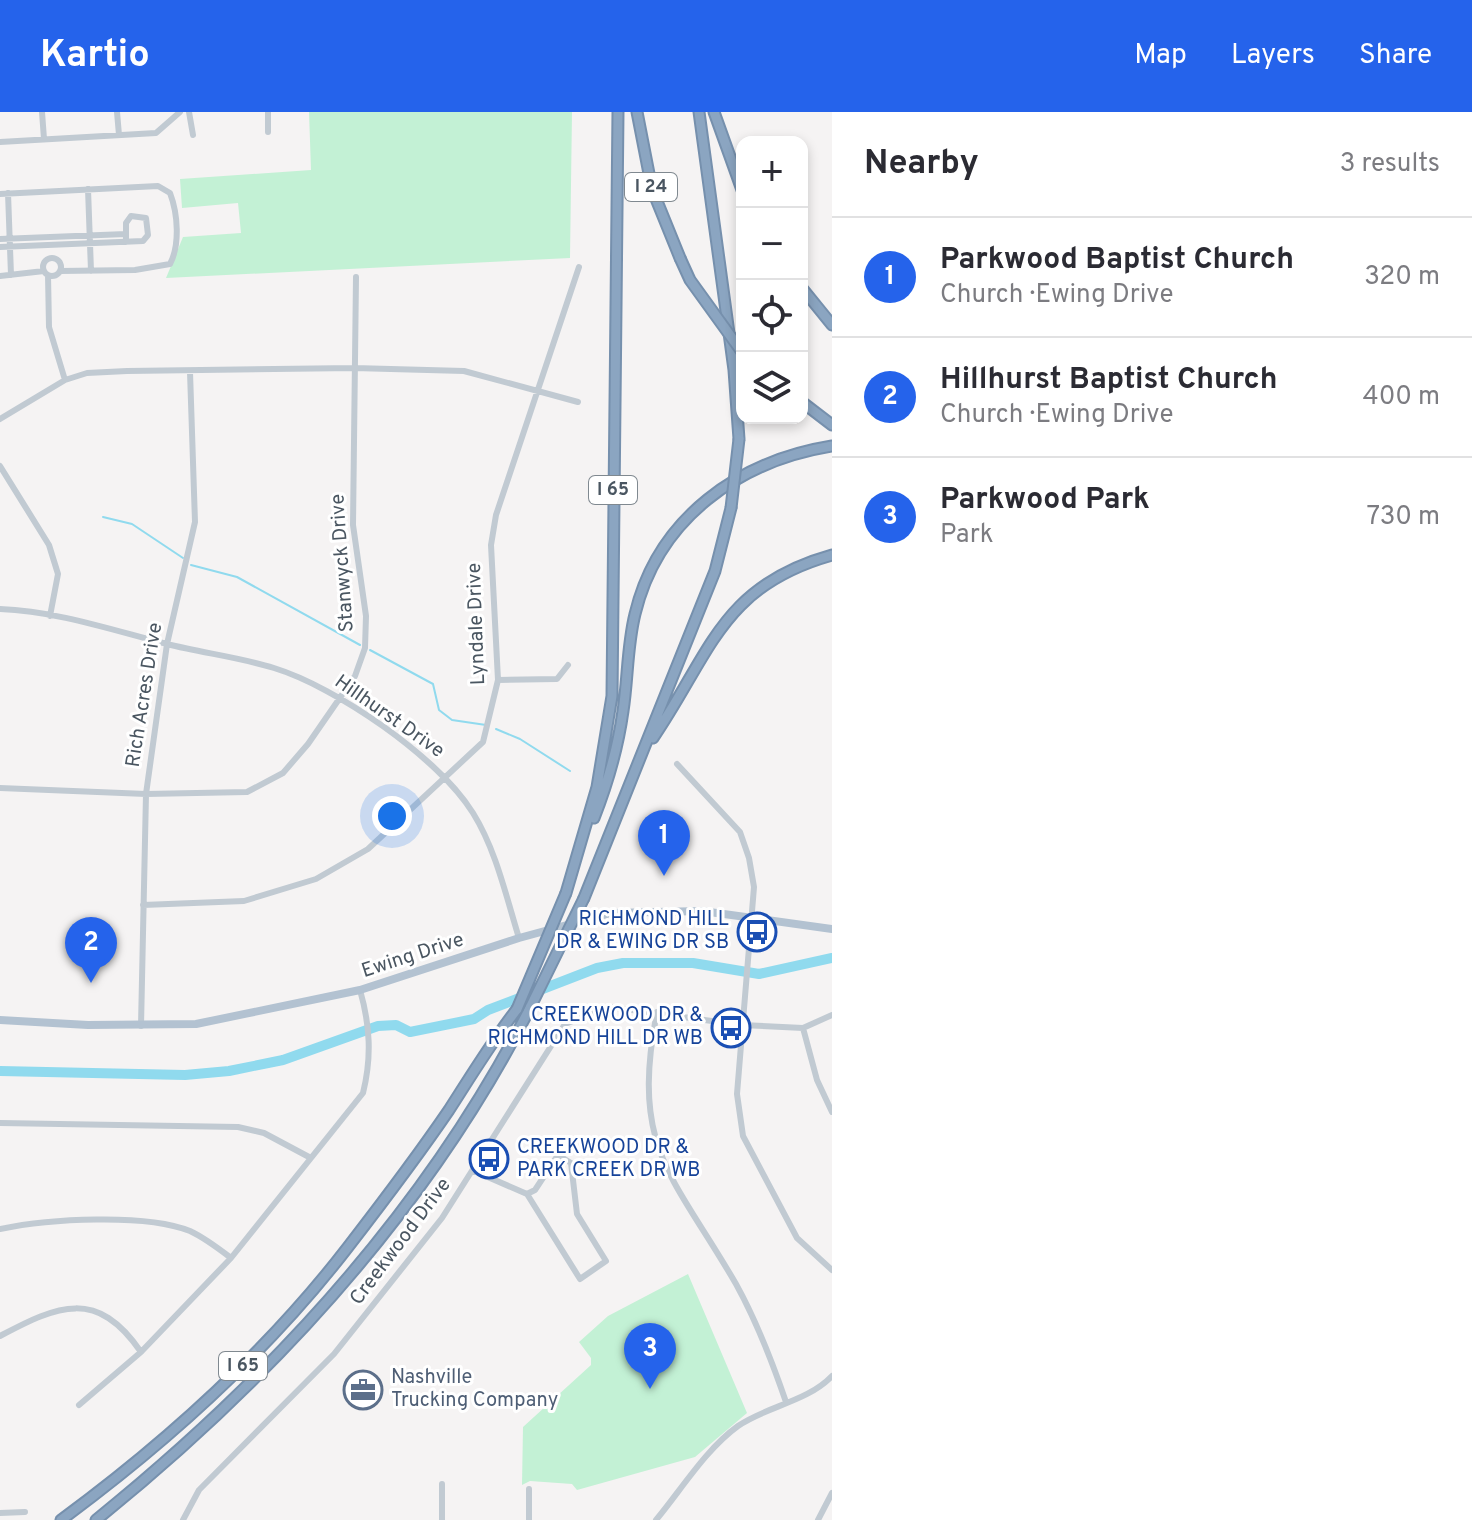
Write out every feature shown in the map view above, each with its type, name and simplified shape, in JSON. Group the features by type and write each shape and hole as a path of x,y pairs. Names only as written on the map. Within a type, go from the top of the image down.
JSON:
{"highway":[{"name":"I 65","path":"61,1520 158,1443 241,1368 345,1250 517,1009 566,893 597,787 612,696 618,112"},
{"name":"I 24","path":"637,112 652,189 680,258 690,280 736,344"},
{"name":"I 65","path":"96,1520 234,1401 278,1357 373,1249 462,1125 531,1006 584,898 715,571 731,508 739,439 734,370 699,112"},
{"path":"714,112 736,173"},
{"path":"808,295 832,325"},
{"path":"808,407 832,425"},
{"path":"575,864 599,805 619,734 635,615 659,554 690,513 727,483 772,461 832,446"},
{"path":"645,751 674,707 700,655 745,598 804,563 832,555"}],"main road":[{"name":"Ewing Drive","path":"0,1020 141,1026 196,1024 360,990 519,938 611,913 702,911 832,929"}],"street":[{"path":"42,112 44,139"},
{"path":"117,112 119,135"},
{"path":"0,142 156,133 180,112"},
{"path":"189,112 193,135"},
{"path":"268,112 268,132"},
{"path":"0,276 157,268 170,264 176,252 176,224 170,193 158,186 4,193 11,275"},
{"path":"88,189 91,271"},
{"path":"0,239 90,235 143,241 148,235 146,218 131,216 126,238"},
{"path":"0,247 90,244 126,238"},
{"path":"60,271 59,262 51,258 44,262 49,327 65,380"},
{"name":"Lyndale Drive","path":"143,905 244,901 292,889 368,849 483,742 498,680 491,545 496,515 535,389 579,267"},
{"name":"Stanwyck Drive","path":"0,788 146,794 247,792 283,773 355,676 365,648 366,616 353,525 356,277"},
{"path":"0,419 65,380 87,373 354,368 464,371 578,402"},
{"name":"Rich Acres Drive","path":"141,1026 146,794 167,644 195,522 190,372"},
{"path":"0,466 49,545 58,574 50,616"},
{"name":"Hillhurst Drive","path":"0,609 50,616 274,668 339,698 418,753 445,777 472,811 489,843 519,938"},
{"path":"498,680 557,679 568,665"},
{"path":"677,764 740,832 754,887 749,917 737,1094 743,1136 797,1238 832,1270"},
{"path":"79,1405 141,1352 231,1258 363,1093 369,1069 369,1026 360,990"},
{"name":"Creekwood Drive","path":"183,1520 199,1490 334,1354 442,1218 565,1024 610,1007 741,1025 803,1028 832,1015"},
{"path":"657,1012 648,1070 648,1099 656,1145 672,1182 754,1318 786,1402"},
{"path":"803,1028 817,1080 832,1112"},
{"path":"0,1123 238,1127 264,1133 309,1157"},
{"path":"474,1171 527,1194 580,1279 606,1261 577,1214 571,1163 558,1155 535,1190 527,1194"},
{"path":"0,1229 25,1224 148,1221 190,1231 231,1258"},
{"path":"0,1336 55,1309 76,1308 117,1322 141,1352"},
{"path":"656,1520 725,1436 741,1423 809,1393 832,1376"},
{"path":"442,1484 442,1520"},
{"path":"529,1489 529,1520"},
{"path":"818,1520 832,1493"},
{"path":"0,1513 25,1512"}],"green space":[{"path":"309,112 572,112 570,258 166,278 183,237 241,233 238,203 182,208 180,179 311,170"},
{"path":"688,1274 747,1413 695,1457 577,1490 572,1484 530,1481 522,1485 523,1427 591,1365 591,1358 579,1342 608,1316"}],"waterway":[{"path":"103,517 132,524 183,558"},
{"path":"191,565 237,577 360,645"},
{"path":"370,650 433,684 439,710 452,720 486,725"},
{"path":"496,729 520,739 570,771"},
{"path":"0,1071 185,1075 229,1071 283,1060 378,1026 396,1025 410,1032 474,1019 488,1010 597,968 623,963 693,963 759,974 832,958"}],"place":[{"name":"Parkwood Baptist Church","path":"664,876"},
{"name":"RICHMOND HILL DR & EWING DR SB","path":"757,932"},
{"name":"Hillhurst Baptist Church","path":"91,983"},
{"name":"CREEKWOOD DR & RICHMOND HILL DR WB","path":"731,1028"},
{"name":"CREEKWOOD DR & PARK CREEK DR WB","path":"489,1159"},
{"name":"Parkwood Park","path":"650,1389"},
{"name":"Nashville Trucking Company","path":"363,1390"}]}
